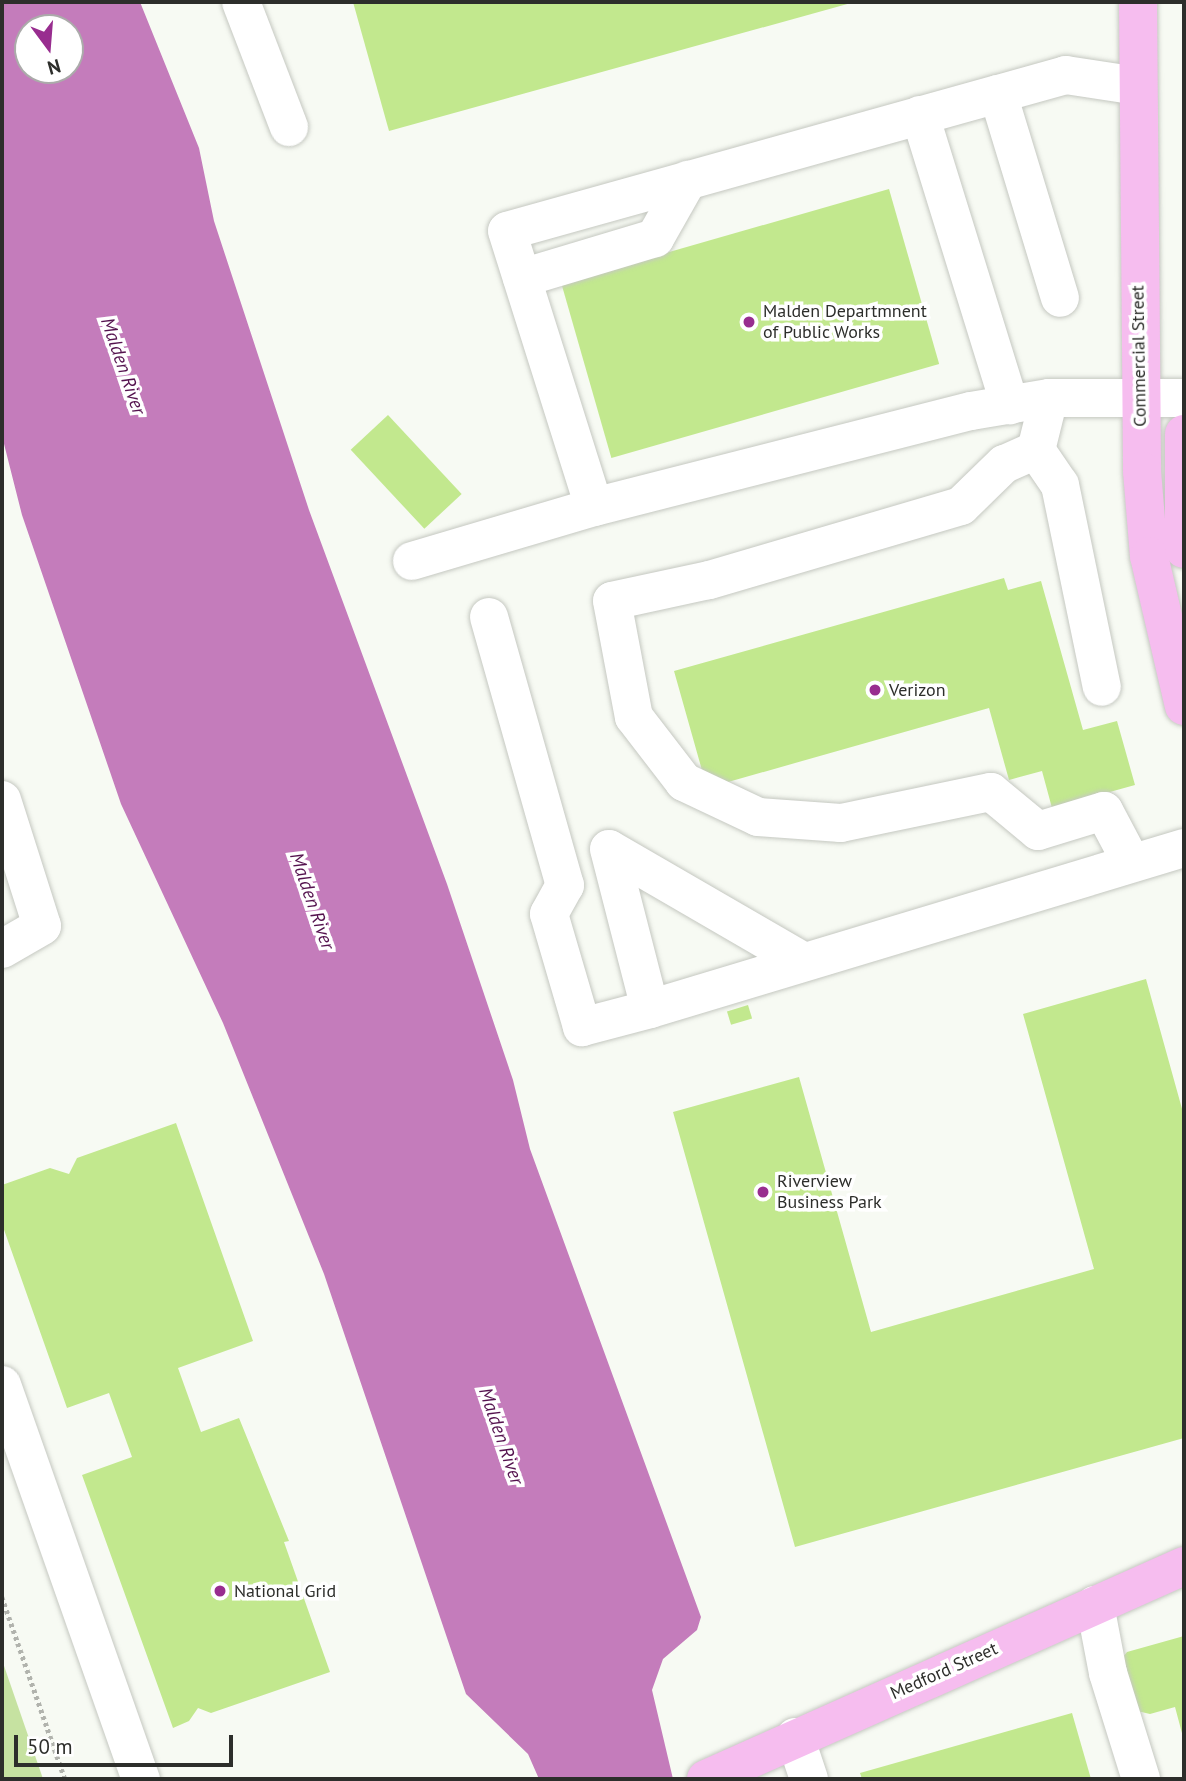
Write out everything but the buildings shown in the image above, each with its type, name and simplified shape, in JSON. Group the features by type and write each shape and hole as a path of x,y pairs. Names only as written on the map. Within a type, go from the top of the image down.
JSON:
{"main road":[{"name":"Commercial Street","path":"1138,2 1139,402 1149,556 1184,706"},
{"path":"1184,434 1184,549"},
{"name":"Medford Street","path":"706,1779 795,1737 1184,1566"}],"lane":[{"path":"241,2 289,127"},
{"path":"594,507 507,230 1066,75 1138,86"},
{"path":"998,94 1059,298"},
{"path":"920,115 1010,405"},
{"path":"1049,398 1036,450 1060,485 1102,687"},
{"path":"412,561 594,507 1010,405 1049,398 1139,402 1184,398"},
{"path":"1036,450 1004,464 961,506 709,580 611,601 634,717 684,782 758,817 841,823 991,792 1038,831 1104,811 1131,862"},
{"path":"489,617 565,885 549,914 582,1027 650,1009 1184,848"},
{"path":"2,804 42,926 2,949"},
{"path":"558,863 609,849 804,962"},
{"path":"609,849 650,1009"},
{"path":"2,1385 141,1779"},
{"path":"1095,1605 1108,1673 1141,1779"},
{"path":"795,1737 809,1779"}],"path":[{"path":"2,1597 65,1779"}],"green space":[{"path":"2,1660 41,1773 43,1779 2,1779"}],"water":[{"name":"Malden River","path":"2,2 140,2 199,148 214,221 309,510 447,884 513,1080 530,1149 701,1617 697,1630 663,1659 652,1690 673,1779 539,1779 528,1754 466,1694 324,1274 223,1023 121,804 22,515 2,436"}],"place":[{"name":"Malden Departmnent of Public Works","path":"749,322"},
{"name":"Verizon","path":"875,690"},
{"name":"Riverview Business Park","path":"763,1192"},
{"name":"National Grid","path":"220,1591"}]}
